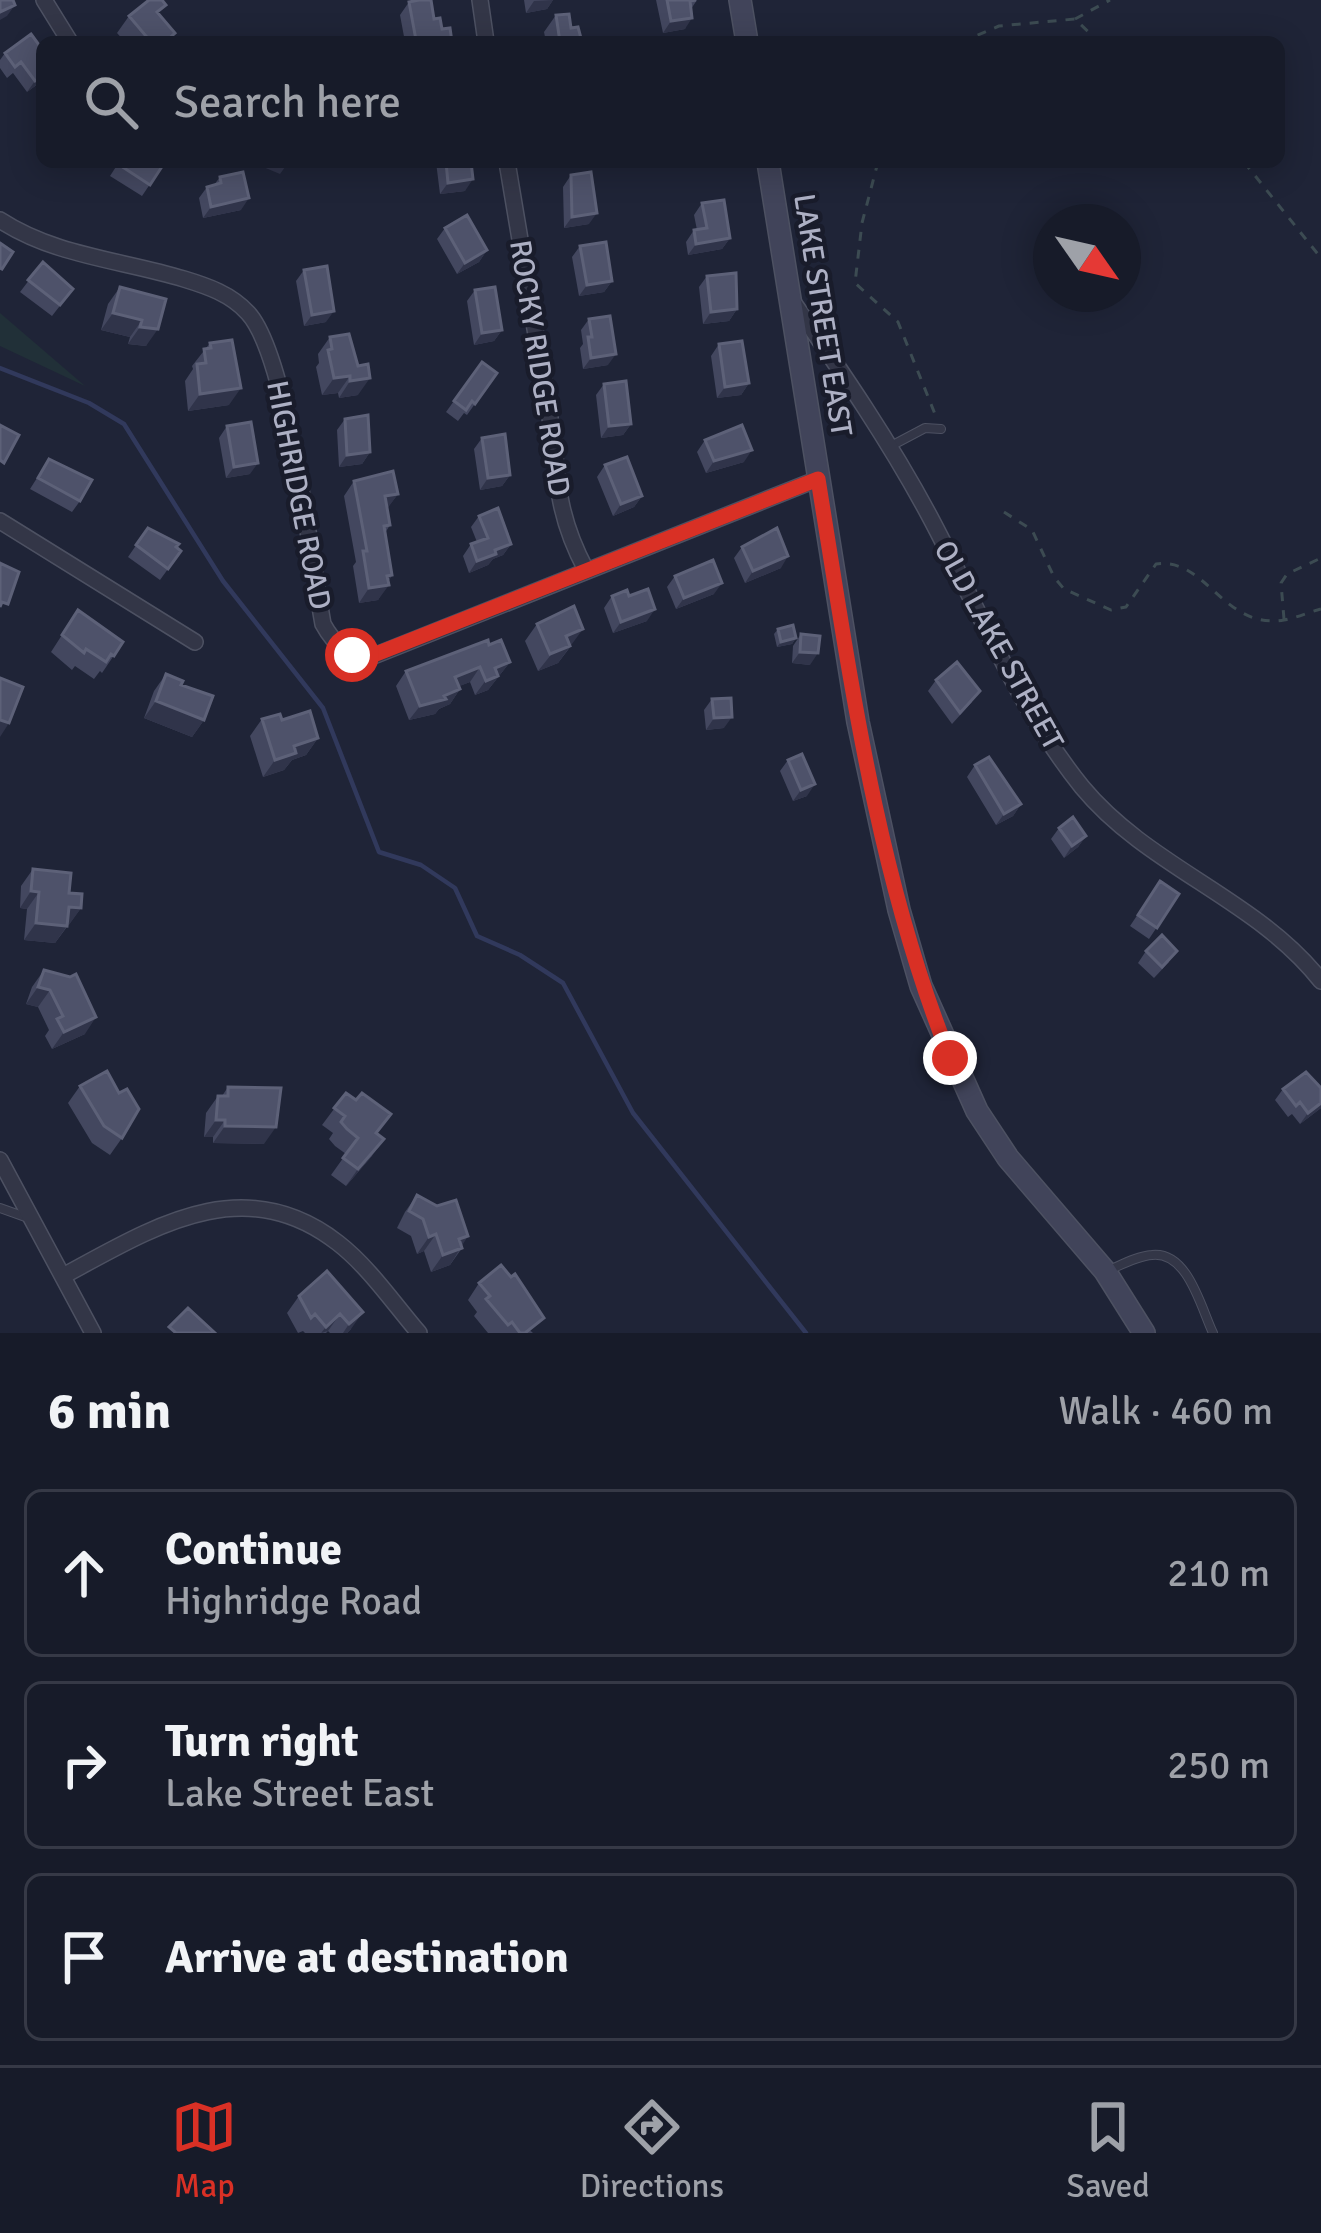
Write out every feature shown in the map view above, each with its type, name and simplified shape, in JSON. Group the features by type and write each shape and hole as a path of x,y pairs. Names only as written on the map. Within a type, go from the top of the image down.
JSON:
{"main road":[{"path":"740,0 746,36"},
{"name":"LAKE STREET EAST","path":"769,168 858,722 899,910 921,986 977,1111 1008,1158 1106,1271 1144,1333"}],"street":[{"path":"44,0 66,36"},
{"path":"480,0 485,36"},
{"name":"ROCKY RIDGE ROAD","path":"507,168 554,442 557,487 567,534 586,570"},
{"name":"HIGHRIDGE ROAD","path":"0,220 52,246 216,290 250,315 278,376 323,624 332,640 352,655 371,656 818,479"},
{"name":"OLD LAKE STREET","path":"792,299 890,446 1049,744 1126,833 1271,931 1321,981"},
{"path":"0,521 195,642"},
{"path":"0,1160 93,1333"},
{"path":"63,1276 164,1222 219,1207 269,1210 306,1221 342,1245 419,1333"}],"lane":[{"path":"890,446 925,428 941,429"},
{"path":"0,1208 32,1220"},
{"path":"1106,1271 1154,1254 1170,1258 1185,1273 1213,1333"}],"path":[{"path":"975,36 999,26 1075,19 1110,0"},
{"path":"1075,19 1093,36"},
{"path":"876,168 862,224 855,283 898,322 941,429"},
{"path":"1249,168 1321,258"},
{"path":"1004,512 1032,530 1064,589 1111,610 1126,608 1148,572 1156,564 1171,562 1191,571 1241,615 1284,620 1321,609"},
{"path":"1284,620 1281,584 1287,574 1321,558"}],"shaded area":[{"path":"0,313 85,386 0,346"}],"building":[{"path":"0,0 13,0 15,5 0,12"},
{"path":"149,0 162,0 166,5 157,12 175,33 146,36 129,16"},
{"path":"431,0 434,19 440,18 442,29 450,28 451,36 415,36 409,2"},
{"path":"667,0 696,0 690,1 692,18 671,21"},
{"path":"569,14 571,28 578,27 580,36 559,36 556,15"},
{"path":"31,34 36,41 36,80 21,62 15,67 5,53"},
{"path":"124,168 161,168 150,185"},
{"path":"447,168 472,168 473,179 448,183"},
{"path":"243,172 249,198 211,207 207,187 221,183 220,177"},
{"path":"591,172 597,213 572,217 571,175"},
{"path":"724,200 730,238 696,244 694,230 707,228 702,203"},
{"path":"467,215 487,250 465,263 445,228"},
{"path":"606,242 612,281 587,285 580,246"},
{"path":"0,243 13,252 2,269 0,268"},
{"path":"43,262 73,289 60,305 28,280"},
{"path":"327,266 334,311 312,315 304,270"},
{"path":"736,273 737,309 711,312 707,276"},
{"path":"120,287 166,299 158,329 140,327 142,320 113,313"},
{"path":"495,287 502,330 482,333 475,290"},
{"path":"610,316 616,354 591,358 589,319"},
{"path":"349,334 358,366 368,364 370,378 334,378 330,337"},
{"path":"232,340 241,388 200,394 197,364 206,363 204,349 211,348 210,343"},
{"path":"742,341 749,383 725,387 719,344"},
{"path":"482,362 497,373 466,410 454,401"},
{"path":"626,381 631,424 609,426 604,384"},
{"path":"368,415 370,452 347,455 345,419"},
{"path":"251,422 258,463 234,467 227,426"},
{"path":"0,425 19,435 4,463 0,460"},
{"path":"742,425 752,450 714,461 705,440"},
{"path":"505,434 510,475 488,478 482,438"},
{"path":"627,457 642,496 621,504 605,465"},
{"path":"49,459 92,480 80,501 38,478"},
{"path":"393,471 398,494 385,496 390,525 384,526 392,575 387,576 389,585 369,588 354,481"},
{"path":"498,508 511,544 477,561 471,544 488,538 479,516"},
{"path":"148,528 179,544 176,547 181,551 168,569 136,545"},
{"path":"777,528 788,556 753,571 742,547"},
{"path":"713,560 722,583 684,598 675,576"},
{"path":"0,563 19,572 8,604 2,602 0,607"},
{"path":"648,589 655,609 621,622 612,596"},
{"path":"574,606 583,629 566,636 570,646 550,654 537,624"},
{"path":"78,610 123,642 106,662 86,649 84,653 62,635"},
{"path":"793,625 796,638 781,642 778,629"},
{"path":"801,634 820,636 818,653 800,652"},
{"path":"488,640 489,645 501,640 510,662 495,668 498,676 486,681 480,667 455,677 460,689 444,696 446,699 420,706 406,671"},
{"path":"957,662 980,691 960,713 936,680"},
{"path":"166,674 183,681 181,685 213,696 204,720 156,701"},
{"path":"0,678 23,687 9,723 0,720"},
{"path":"731,698 732,717 714,718 712,699"},
{"path":"310,711 318,738 294,746 296,753 275,760 262,719 280,714 282,720"},
{"path":"802,754 815,784 801,790 788,760"},
{"path":"989,757 1021,804 1004,814 975,765"},
{"path":"1073,817 1086,836 1072,846 1059,828"},
{"path":"33,869 71,873 69,893 82,894 81,908 69,907 67,926 36,923 39,892 31,891"},
{"path":"1160,881 1179,894 1157,928 1138,915"},
{"path":"1162,935 1177,951 1162,967 1146,951"},
{"path":"44,970 70,977 76,974 96,1017 64,1032 57,1019 63,1016 50,990 38,987"},
{"path":"107,1071 119,1093 127,1089 139,1109 122,1138 104,1126 80,1086"},
{"path":"1306,1072 1321,1088 1321,1103 1308,1113 1283,1089"},
{"path":"228,1087 281,1088 276,1127 225,1126 225,1120 216,1120 218,1096 228,1096"},
{"path":"346,1093 356,1100 362,1093 391,1114 376,1133 384,1139 358,1169 343,1158 358,1138 334,1108"},
{"path":"417,1195 437,1206 456,1200 468,1236 459,1239 462,1248 443,1255 436,1234 429,1237 423,1219 409,1211"},
{"path":"501,1265 511,1277 515,1274 544,1318 525,1333 512,1322 508,1325 479,1283"},
{"path":"327,1271 363,1312 349,1324 340,1314 326,1327 315,1314 311,1318 299,1296"},
{"path":"188,1308 215,1333 176,1333 169,1327"}],"waterway":[{"path":"0,368 89,403 124,424 223,581 323,708 379,852 421,865 455,888 477,936 520,955 563,983 633,1113 806,1333"}],"route":[{"path":"352,655 371,656 818,479 877,815 921,986 950,1058"}]}
